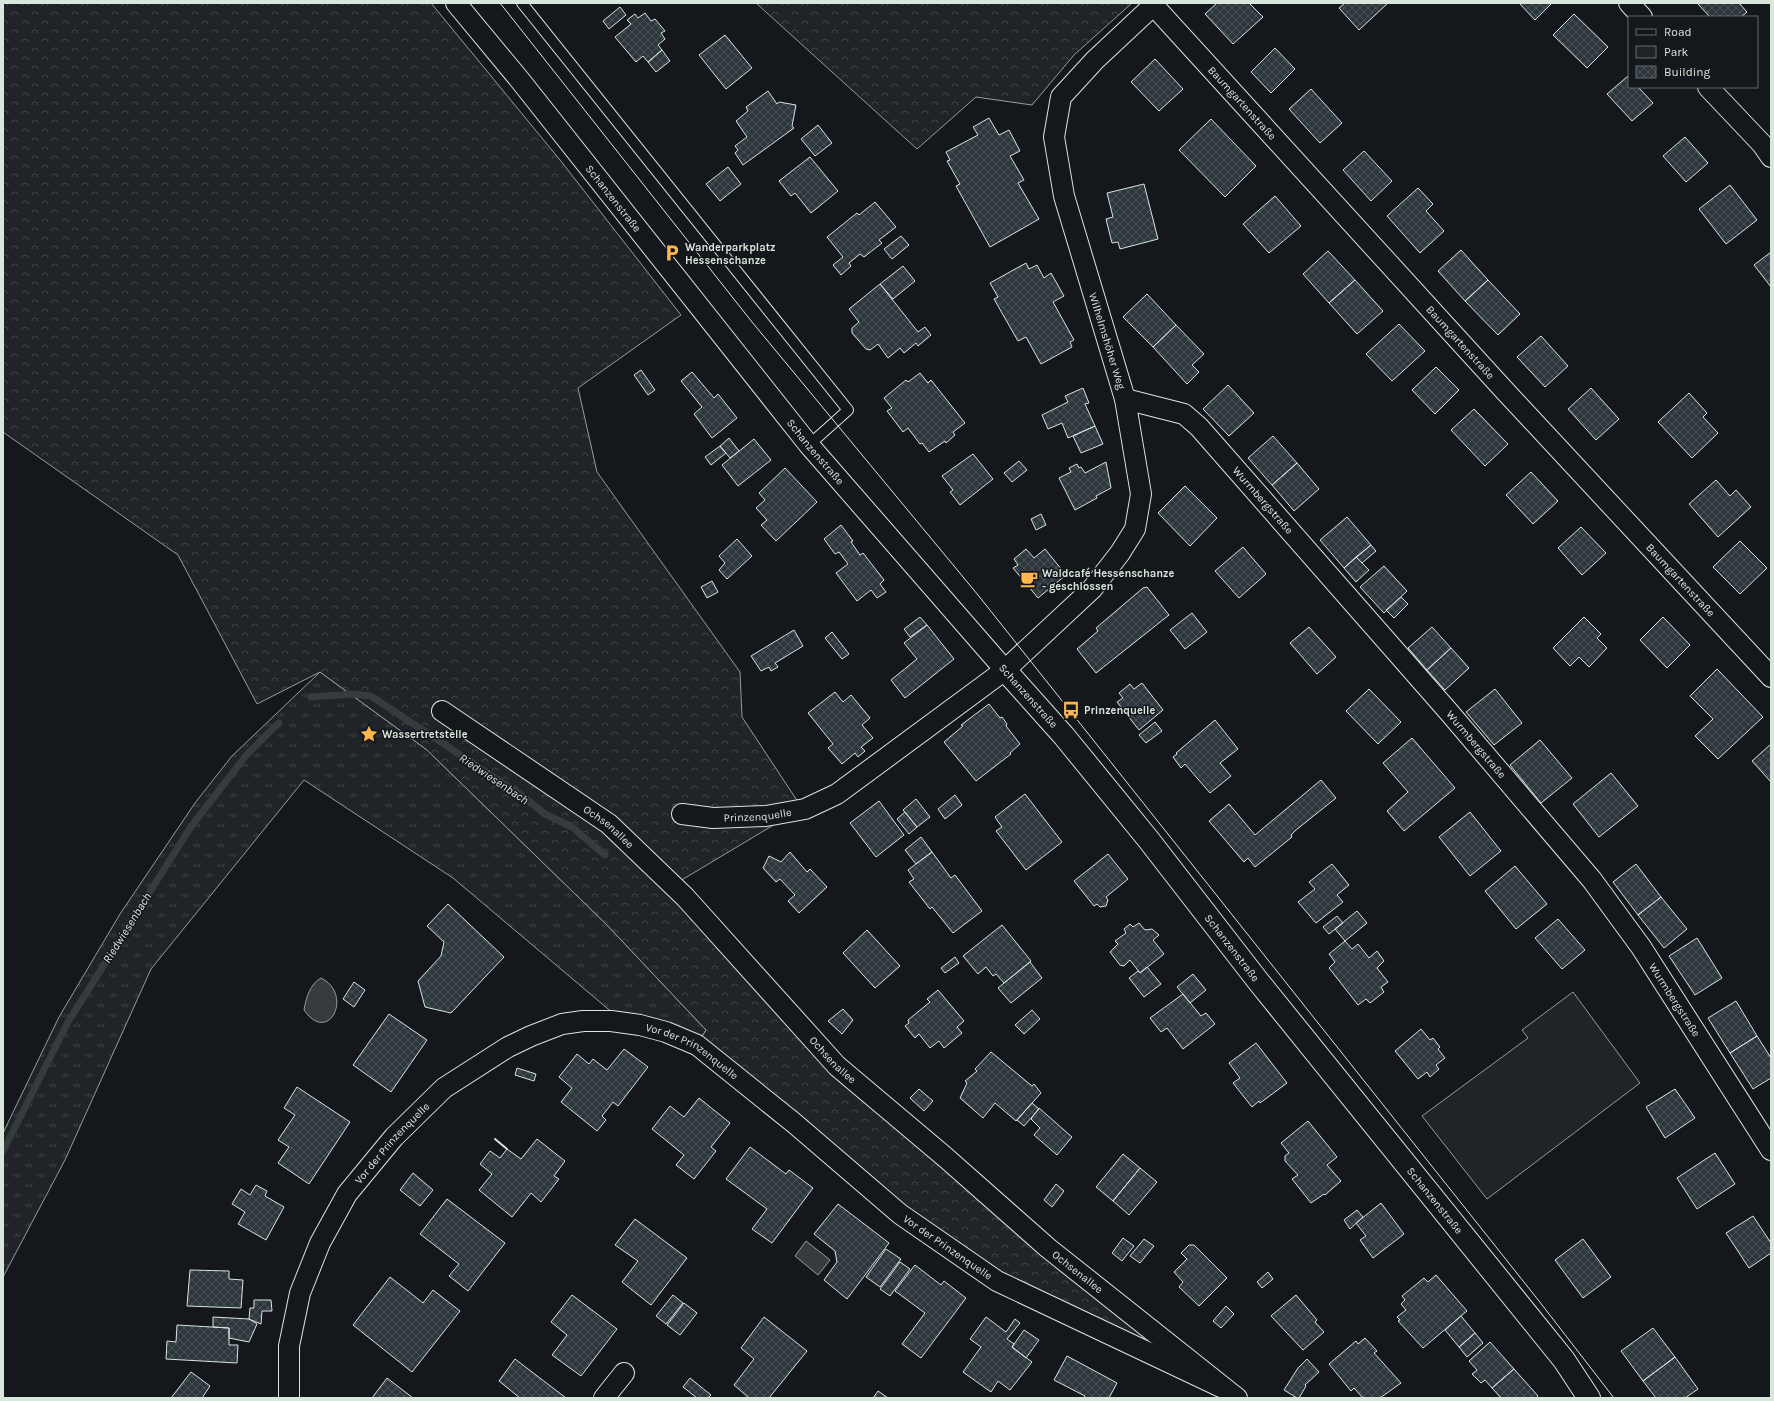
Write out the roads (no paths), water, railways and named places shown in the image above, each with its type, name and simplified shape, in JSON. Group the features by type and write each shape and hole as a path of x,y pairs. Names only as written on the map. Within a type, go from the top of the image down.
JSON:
{"street":[{"path":"1629,3 1641,16"},
{"name":"Wilhelmshöher Weg","path":"1005,670 1092,589 1120,553 1134,529 1141,494 1125,399 1064,196 1054,137 1061,97 1095,60 1155,4"},
{"name":"Baumgartenstraße","path":"1155,4 1505,391 1771,677"},
{"name":"Schanzenstraße","path":"462,5 809,445 1064,736 1148,840 1258,981 1559,1354 1589,1398"},
{"path":"1709,88 1762,144 1771,157"},
{"name":"Wurmbergstraße","path":"1125,399 1184,414 1199,427 1448,711 1592,880 1641,947 1771,1150"},
{"name":"Prinzenquelle","path":"682,814 713,818 766,816 805,809 837,794 1005,670"},
{"name":"Ochsenallee","path":"442,711 609,824 685,897 837,1066 945,1157 1048,1248 1229,1392"},
{"name":"Vor der Prinzenquelle","path":"289,1398 289,1346 300,1293 320,1243 347,1194 394,1137 444,1088 508,1047 562,1024 583,1021 611,1020 647,1026 697,1045 794,1123 900,1214 997,1281 1229,1392"},
{"path":"604,1398 624,1373"}],"lane":[{"path":"522,3 848,410 809,445"}],"waterway":[{"name":"Riedwiesenbach","path":"311,697 354,694 371,696 521,795 545,814 572,827 605,855"},
{"name":"Riedwiesenbach","path":"3,1151 68,1022 190,828 248,753 279,723"}],"tram line":[{"path":"500,3 752,322 978,595 1539,1301 1614,1398"}],"place":[{"name":"Wanderparkplatz Hessenschanze","path":"672,253"},
{"name":"Waldcafé Hessenschanze - geschlossen","path":"1029,579"},
{"name":"Prinzenquelle","path":"1071,710"},
{"name":"Wassertretstelle","path":"369,734"}]}
